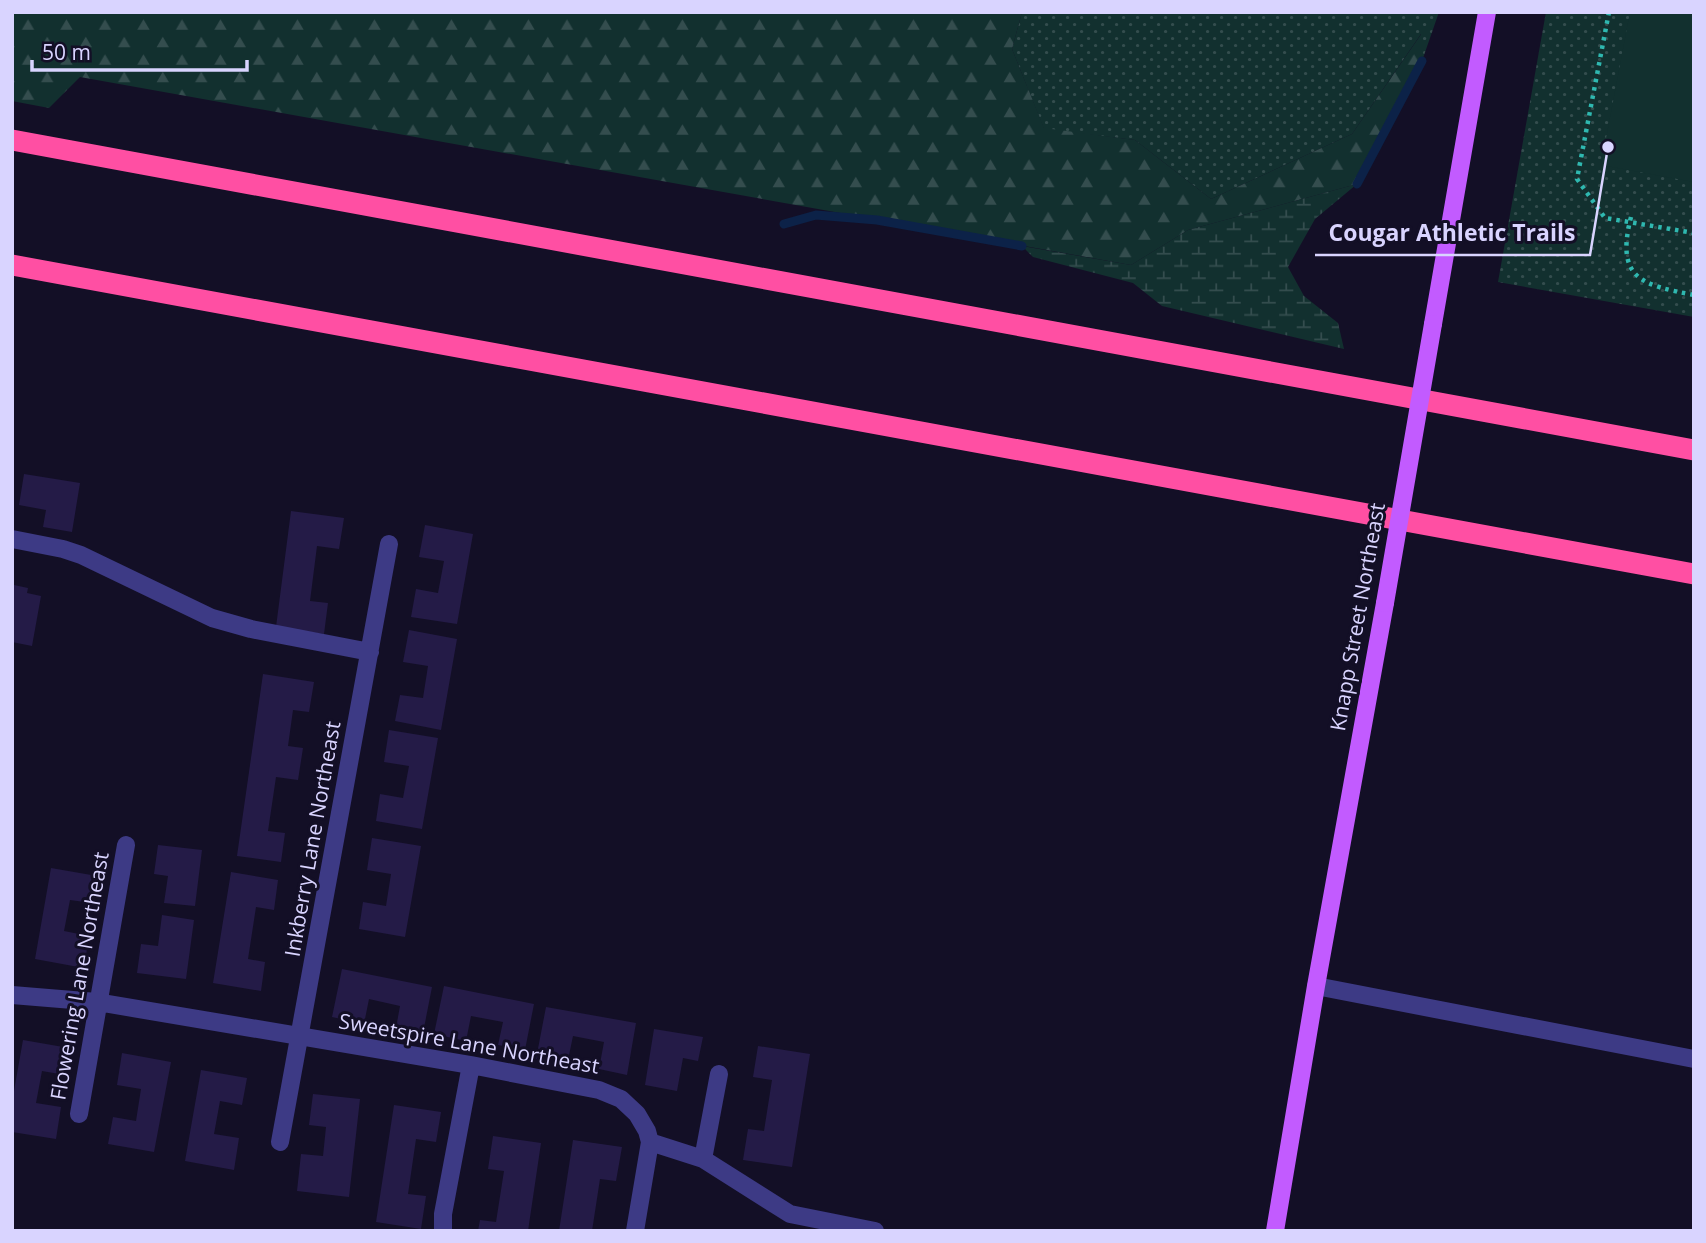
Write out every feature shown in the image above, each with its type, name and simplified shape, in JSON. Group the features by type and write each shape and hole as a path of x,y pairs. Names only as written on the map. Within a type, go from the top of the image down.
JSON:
{"highway":[{"path":"12,140 1694,450"},
{"path":"12,265 1694,574"}],"main road":[{"name":"Knapp Street Northeast","path":"1275,1231 1315,986 1385,603 1487,12"}],"street":[{"path":"12,539 80,555 196,611 229,623 370,652"},
{"name":"Inkberry Lane Northeast","path":"280,1142 389,544"},
{"name":"Flowering Lane Northeast","path":"79,1114 127,845"},
{"path":"1315,986 1694,1059"},
{"name":"Sweetspire Lane Northeast","path":"12,995 97,1002 471,1065 611,1094 621,1099 637,1114 650,1142"},
{"path":"443,1231 443,1214 471,1065"},
{"path":"703,1159 719,1074"},
{"path":"635,1231 650,1142 703,1159 790,1214 874,1231"}],"path":[{"path":"1609,12 1577,179 1605,218 1631,220 1694,233"},
{"path":"1631,220 1627,255 1637,277 1651,286 1694,295"}],"green space":[{"path":"12,12 1022,12 1012,49 1044,128 1135,140 1211,199 1352,134 1422,33 1422,61 1357,184 1188,230 1131,265 80,77 49,108 12,101"},
{"path":"1022,12 1439,12 1422,61 1421,34 1352,134 1211,199 1135,140 1044,129 1012,49"},
{"path":"1546,12 1694,12 1694,317 1498,282"},
{"path":"1630,12 1694,12 1694,182 1601,165"},
{"path":"1357,184 1315,219 1288,267 1304,296 1338,323 1344,349 1162,306 1133,283 1033,257 1022,246 1131,265 1188,230"}],"building":[{"path":"24,474 80,483 72,532 43,527 46,510 19,505"},
{"path":"291,511 344,518 339,549 317,546 310,601 328,603 324,634 276,627"},
{"path":"425,525 473,534 457,624 411,617 416,589 438,593 444,561 419,557"},
{"path":"14,585 28,588 27,593 41,596 32,646 12,642"},
{"path":"409,630 457,639 441,730 395,721 400,695 423,698 428,666 403,662"},
{"path":"263,674 314,682 309,712 293,710 288,746 303,748 298,780 276,777 268,831 285,833 281,862 237,856"},
{"path":"389,730 438,738 422,829 376,821 380,794 403,798 409,766 384,762"},
{"path":"372,838 421,846 405,937 359,929 363,902 386,906 391,874 367,870"},
{"path":"158,845 202,850 195,906 164,903 168,876 154,874"},
{"path":"51,868 97,876 92,903 70,900 64,931 89,936 84,968 35,959"},
{"path":"231,872 278,880 274,910 256,907 248,959 265,962 261,991 213,983"},
{"path":"162,915 194,920 186,979 137,973 141,944 158,946"},
{"path":"342,969 432,987 423,1033 396,1028 400,1006 369,999 364,1024 332,1017"},
{"path":"444,986 534,1004 525,1050 498,1045 503,1022 471,1016 466,1041 434,1034"},
{"path":"546,1007 636,1023 627,1075 599,1069 604,1042 573,1036 567,1065 536,1059"},
{"path":"654,1029 703,1037 698,1061 683,1058 677,1091 645,1085"},
{"path":"23,1040 69,1048 65,1075 42,1071 36,1103 61,1107 56,1139 12,1132 12,1102"},
{"path":"758,1046 810,1054 792,1167 743,1160 748,1129 764,1131 772,1080 753,1077"},
{"path":"122,1053 171,1062 154,1152 108,1144 113,1117 136,1121 141,1089 117,1085"},
{"path":"201,1070 247,1078 242,1105 220,1101 214,1134 239,1138 234,1170 185,1161"},
{"path":"313,1094 360,1099 349,1197 297,1191 301,1154 323,1156 326,1127 309,1125"},
{"path":"394,1105 441,1112 436,1142 416,1139 408,1194 426,1196 421,1229 376,1222"},
{"path":"493,1136 541,1143 528,1231 478,1231 480,1220 496,1222 504,1171 488,1169"},
{"path":"573,1140 622,1147 616,1181 600,1179 592,1231 559,1231"}],"waterway":[{"path":"1357,184 1422,61"},
{"path":"784,224 816,215 877,220 1022,246"}],"place":[{"name":"Cougar Athletic Trails","path":"1608,147"}]}
